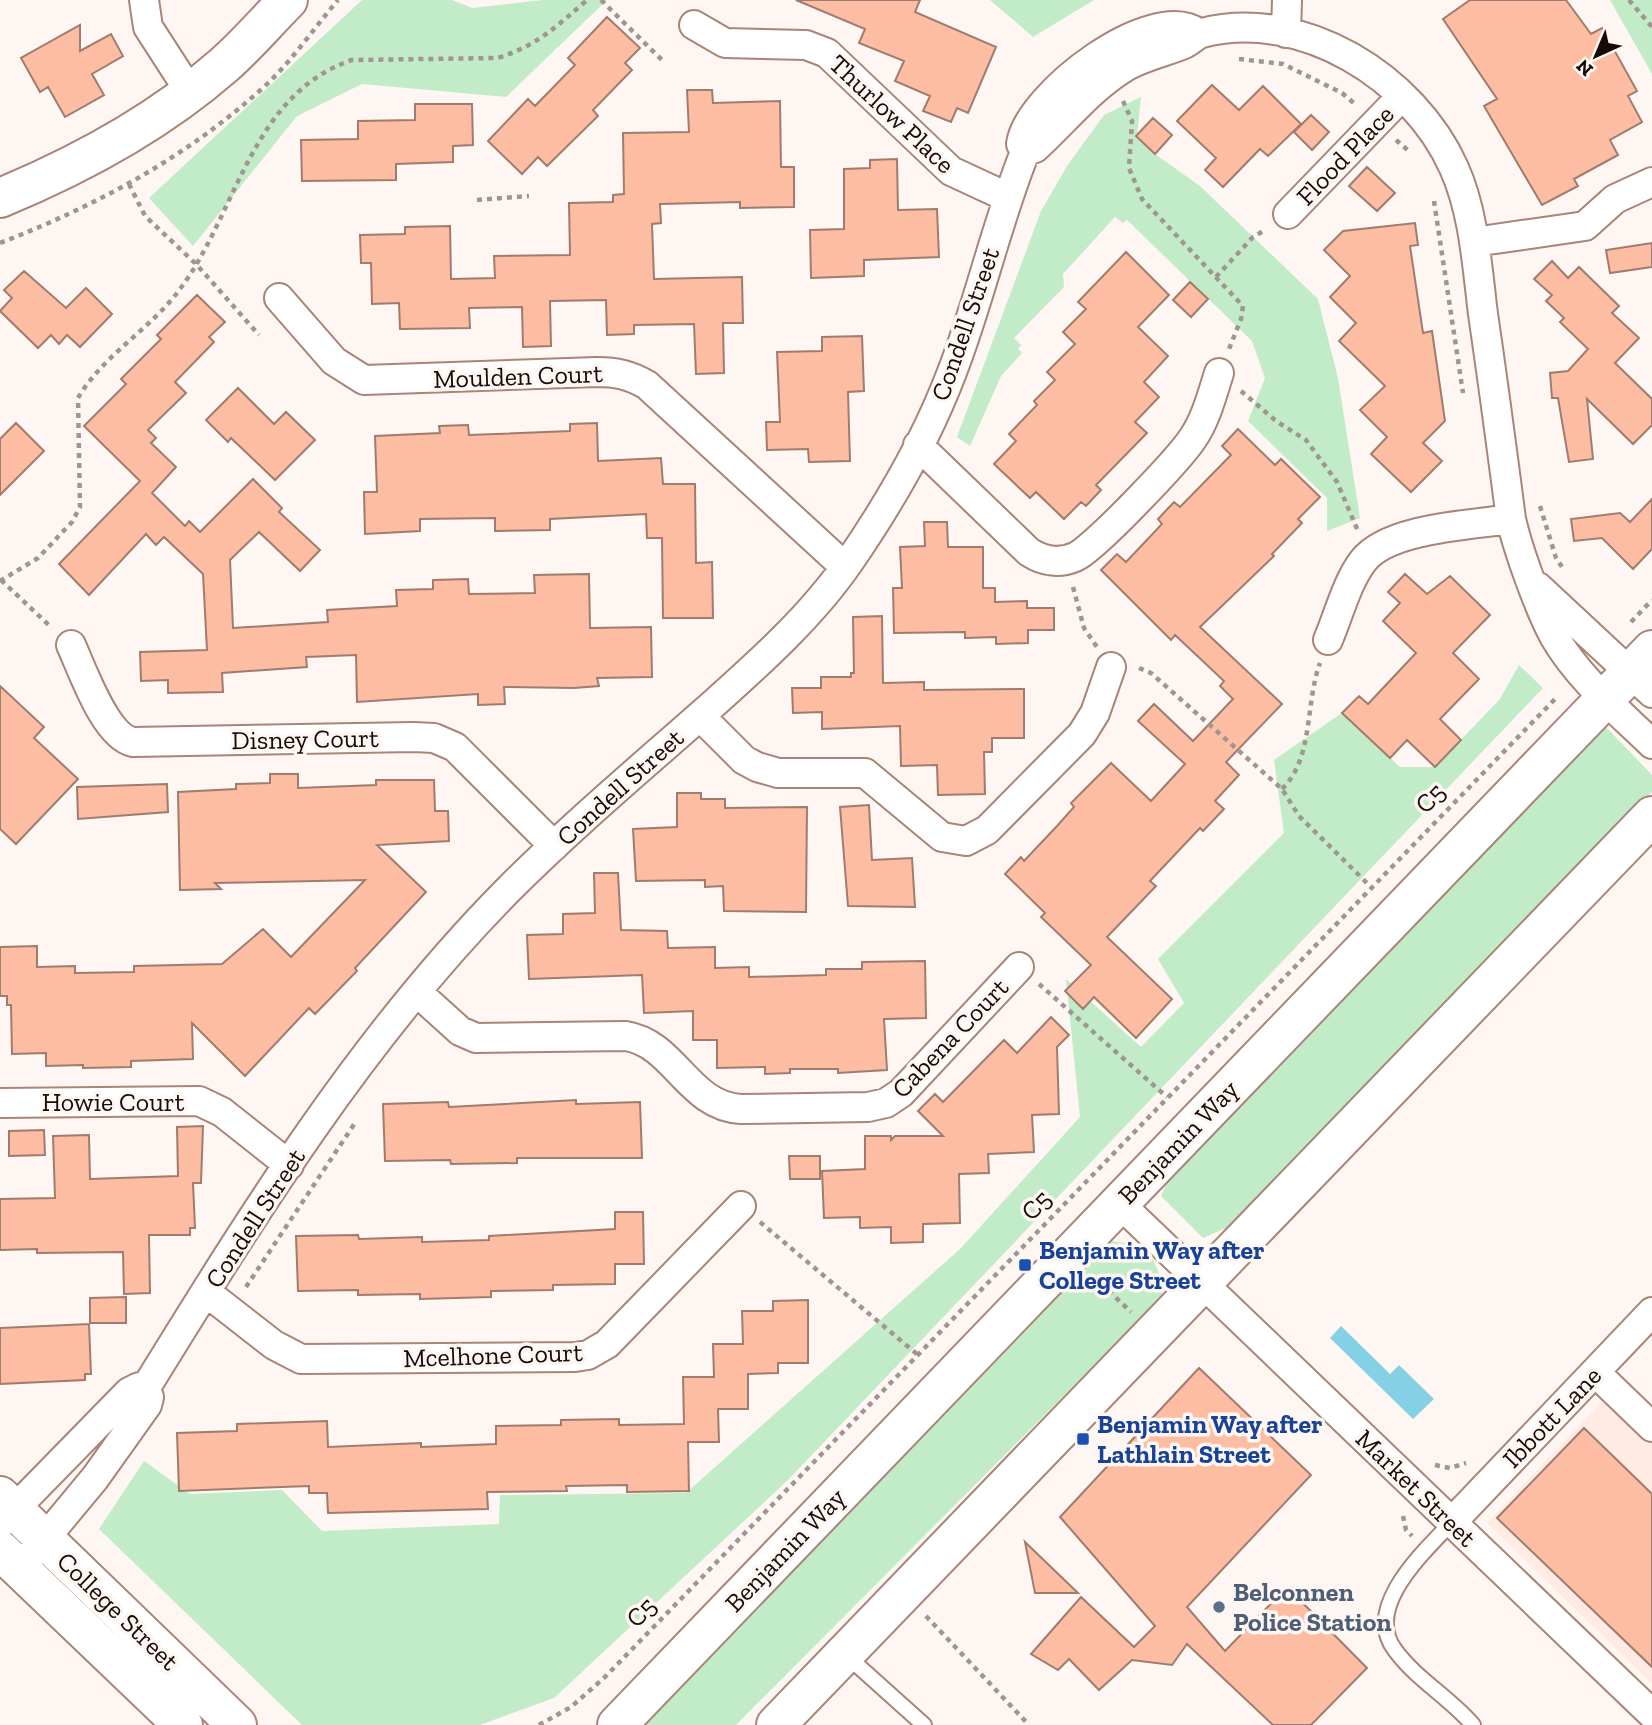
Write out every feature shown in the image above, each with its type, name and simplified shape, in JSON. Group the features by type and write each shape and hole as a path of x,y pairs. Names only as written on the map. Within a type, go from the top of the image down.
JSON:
{"main road":[{"path":"0,198 82,161 190,92 227,63 288,0"},
{"name":"Benjamin Way","path":"617,1725 1119,1203 1635,678"},
{"path":"776,1725 1652,816"},
{"name":"College Street","path":"5,1510 45,1540 237,1725"},
{"name":"College Street","path":"10,1559 183,1725"}],"street":[{"path":"144,0 148,27 190,92"},
{"path":"1286,33 1287,0"},
{"name":"Condell Street","path":"1025,152 1021,144 1027,121 1055,89 1083,65 1125,41 1161,27 1185,25 1198,33"},
{"name":"Thurlow Place","path":"694,26 725,43 806,45 827,53 951,171 1007,197"},
{"name":"Condell Street","path":"145,1389 289,1165 359,1064 417,992 506,892 779,643 845,567 869,532 918,445 952,374 1007,197 1025,152 1035,148 1109,78 1139,60 1185,44 1198,33 1227,29 1286,33 1363,64 1402,96 1429,126 1454,168 1474,242 1511,519 1554,635 1584,677 1635,678 1652,744"},
{"name":"Flood Place","path":"1288,214 1402,96"},
{"path":"1474,242 1585,226 1615,199 1652,182"},
{"name":"Moulden Court","path":"279,298 334,361 364,380 597,372 618,373 637,379 657,394 845,567"},
{"path":"918,445 1029,552 1047,560 1065,560 1090,547 1188,445 1202,421 1219,373"},
{"path":"1328,640 1356,573 1368,555 1396,538 1511,519"},
{"name":"Disney Court","path":"71,645 110,726 123,739 133,742 414,737 445,740 467,758 554,846"},
{"path":"700,716 744,760 757,768 778,773 865,773 942,837 966,841 987,830 1082,734 1095,713 1111,667"},
{"name":"Cabena Court","path":"417,992 460,1031 476,1038 626,1036 642,1040 655,1048 700,1094 721,1106 741,1109 868,1107 886,1103 901,1093 1020,967"},
{"name":"Howie Court","path":"0,1103 199,1101 222,1111 289,1165"},
{"name":"Market Street","path":"1119,1203 1652,1714"},
{"name":"Mcelhone Court","path":"206,1292 274,1345 302,1359 589,1355 607,1344 741,1206"},
{"name":"Ibbott Lane","path":"1452,1522 1652,1312"},
{"path":"1595,1372 1652,1427"},
{"name":"Condell Street","path":"5,1510 130,1392 139,1387 145,1389 149,1397 147,1405 95,1478 45,1540 10,1559"}],"lane":[{"path":"1452,1522 1400,1578 1389,1607 1387,1626 1393,1649 1474,1725"},
{"path":"845,1654 924,1725"}],"path":[{"path":"71,645 0,580 8,573 30,565 72,522 81,501 78,398 180,290 196,264 259,139 291,100 330,69 352,60 497,58 532,46 587,0"},
{"path":"601,0 664,62"},
{"path":"1629,0 1652,27"},
{"path":"1232,58 1283,64 1342,93 1415,156"},
{"path":"1109,78 1132,121 1127,158 1135,187 1152,211 1238,299 1244,312 1219,373 1276,421 1306,440 1337,482 1368,555"},
{"path":"129,184 145,216 196,264 259,335"},
{"path":"477,200 529,196"},
{"path":"1433,198 1464,399"},
{"path":"1216,277 1253,237 1288,214"},
{"path":"1065,560 1084,628 1111,667 1135,666 1151,673 1282,789 1299,816 1371,887"},
{"path":"1282,789 1291,780 1303,753 1311,686 1328,640"},
{"name":"C5","path":"539,1725 571,1707 605,1676 1550,702"},
{"path":"1020,967 1167,1097"},
{"path":"741,1206 918,1355"},
{"path":"1041,1227 1153,1334"},
{"path":"926,1615 1029,1725"}],"shaded area":[{"path":"1607,1396 1652,1439 1652,1684 1487,1523"}],"green space":[{"path":"362,0 452,0 472,8 542,0 607,0 506,97 362,84 297,116 193,246 149,198"},
{"path":"990,0 1094,0 1033,37"},
{"path":"1610,0 1652,0 1652,74"},
{"path":"1141,97 1137,136 1155,154 1200,186 1318,299 1338,378 1360,518 1327,531 1327,498 1248,421 1265,378 1252,341 1127,220 1123,223 1115,217 1063,274 1064,287 1014,338 1021,345 1018,349 1022,353 1001,376 970,446 957,437 1041,211 1067,166 1104,115"},
{"path":"1519,665 1543,688 787,1481 554,1698 480,1725 302,1725 99,1529 144,1461 190,1494 282,1490 322,1531 499,1524 500,1495 686,1493 960,1249 1080,1117 1066,979 1141,1047 1184,1003 1158,959 1284,833 1274,760 1342,713 1400,767 1435,767 1500,699"},
{"path":"1606,727 1652,775 1652,792 1235,1224 1203,1238 1161,1196 1171,1174"},
{"path":"1104,1240 1147,1246 1167,1292 736,1725 642,1725"}],"water":[{"path":"1341,1326 1390,1374 1399,1365 1434,1399 1413,1419 1330,1338"}],"building":[{"path":"796,0 920,0 915,12 996,47 968,113 957,108 951,122 923,111 930,96 895,81 904,61 859,43 865,29"},
{"path":"1470,0 1566,0 1591,34 1602,28 1637,91 1628,96 1642,122 1610,140 1618,155 1574,179 1578,186 1542,205 1484,106 1497,99 1443,19"},
{"path":"607,17 640,48 625,63 632,70 593,110 598,116 547,166 538,157 522,174 488,141 528,99 535,106 575,65 568,58"},
{"path":"80,25 80,51 111,34 123,56 92,74 104,95 65,117 48,87 40,92 21,58"},
{"path":"1212,85 1239,110 1263,86 1301,124 1268,156 1260,149 1223,187 1205,170 1216,158 1177,121"},
{"path":"687,90 712,90 713,103 780,101 781,167 794,167 794,207 740,208 740,202 660,204 661,223 652,224 654,279 742,277 743,323 723,323 724,373 696,374 694,324 634,325 634,334 607,335 606,300 550,301 551,346 523,347 522,307 469,308 470,328 400,329 399,303 372,304 371,263 361,263 360,235 405,234 405,227 450,226 451,279 495,278 494,256 570,255 569,203 613,202 613,195 624,194 623,133 689,132"},
{"path":"415,104 472,104 473,145 453,146 453,162 396,164 396,180 302,181 301,140 358,139 358,121 415,120"},
{"path":"1311,115 1329,132 1312,150 1294,132"},
{"path":"1153,118 1172,135 1155,154 1136,136"},
{"path":"897,159 898,210 937,209 939,257 864,260 864,276 811,278 810,230 844,229 844,169 870,168 870,160"},
{"path":"1367,167 1395,193 1377,211 1349,186"},
{"path":"1415,223 1418,245 1410,246 1423,333 1432,331 1445,421 1423,443 1442,461 1411,492 1371,454 1387,437 1360,410 1385,386 1339,341 1356,323 1330,297 1350,276 1324,250 1343,231"},
{"path":"1652,243 1652,267 1610,273 1606,250"},
{"path":"1126,252 1169,295 1138,327 1168,356 1144,382 1159,397 1135,422 1147,433 1096,485 1101,490 1086,506 1081,502 1064,519 1036,492 1030,498 994,464 1016,441 1009,434 1037,405 1034,401 1055,380 1047,372 1075,344 1063,332 1086,309 1078,302"},
{"path":"1552,261 1568,278 1579,267 1619,306 1612,313 1639,338 1615,363 1652,399 1652,425 1633,444 1587,399 1593,459 1569,462 1558,398 1552,398 1550,373 1568,371 1588,349 1560,322 1564,318 1546,301 1552,295 1534,279"},
{"path":"24,271 66,308 86,288 112,314 80,347 67,335 59,344 51,335 38,348 0,311 12,298 4,290"},
{"path":"1190,282 1208,299 1191,317 1173,300"},
{"path":"197,295 225,322 209,337 214,342 175,382 186,393 148,430 156,438 151,443 176,467 152,493 185,526 189,521 200,532 253,479 282,508 279,512 320,550 300,571 259,532 230,560 233,628 328,622 327,610 397,606 396,590 433,589 433,580 468,579 469,594 535,593 534,575 589,574 590,628 651,627 652,677 597,678 599,686 574,688 504,687 505,704 478,705 478,694 357,702 356,655 306,657 307,667 222,673 223,692 168,693 168,680 141,681 140,652 207,650 203,574 164,537 156,545 146,534 89,595 59,564 140,481 84,426 126,384 121,379 161,339 157,335"},
{"path":"862,336 864,391 848,392 850,461 809,462 808,449 767,450 766,422 780,422 777,352 822,351 822,337"},
{"path":"238,388 274,424 286,412 315,440 275,480 231,438 228,442 206,420"},
{"path":"16,423 44,451 0,495 0,439"},
{"path":"597,423 598,461 661,458 663,484 695,484 696,563 712,562 713,618 663,618 662,538 647,538 646,514 550,519 550,530 495,531 495,518 420,519 420,531 365,534 364,492 377,492 375,436 440,433 439,426 468,425 469,435 570,431 570,424"},
{"path":"1238,429 1275,465 1281,459 1320,497 1298,519 1302,523 1272,554 1274,556 1200,627 1282,704 1226,762 1239,775 1215,801 1224,809 1203,831 1200,828 1150,881 1156,886 1107,937 1172,999 1136,1038 1094,997 1083,1009 1065,991 1091,965 1041,917 1045,913 1005,874 1021,857 1024,861 1074,807 1071,803 1111,763 1151,801 1185,764 1138,721 1154,704 1193,741 1233,699 1220,686 1224,681 1175,635 1171,640 1101,570 1117,554 1126,562 1162,524 1158,519 1174,502 1180,507 1231,455 1222,446"},
{"path":"1652,499 1652,549 1633,569 1602,538 1574,541 1571,519 1620,513 1630,522"},
{"path":"924,522 947,522 948,547 983,547 983,588 995,588 995,602 1027,601 1027,608 1054,608 1054,630 1028,630 1028,643 996,644 996,637 965,638 965,632 894,633 893,588 902,588 900,547 925,546"},
{"path":"1405,574 1427,594 1450,576 1490,615 1453,653 1479,679 1440,719 1461,740 1435,767 1407,740 1390,758 1342,713 1359,696 1368,704 1416,653 1383,621 1400,603 1388,592"},
{"path":"882,616 883,683 924,682 924,690 1024,689 1024,738 992,738 992,752 984,752 985,794 938,795 937,765 901,766 900,726 822,729 822,712 793,713 792,688 821,688 821,677 851,677 851,673 854,673 853,617"},
{"path":"0,686 44,727 34,738 78,779 16,844 0,829"},
{"path":"270,774 298,774 298,788 376,785 376,780 434,780 435,811 448,811 449,841 377,845 426,892 355,968 357,971 315,1014 309,1008 245,1076 192,1023 193,1059 131,1061 131,1067 83,1068 83,1065 46,1066 46,1053 12,1054 11,1005 7,1005 7,996 0,996 0,947 37,946 37,967 75,966 75,973 134,972 134,966 222,964 263,929 291,957 365,880 215,883 221,889 180,890 178,792 236,789 236,784 270,783"},
{"path":"167,784 168,812 78,819 77,787"},
{"path":"677,793 701,793 701,799 725,799 725,808 807,807 806,912 724,911 723,886 705,887 705,880 636,881 633,829 677,827"},
{"path":"869,805 872,860 912,858 915,907 848,906 840,807"},
{"path":"594,873 618,873 621,930 667,931 668,948 715,947 715,968 749,967 749,977 826,975 826,969 862,969 862,962 925,961 926,1018 884,1019 887,1070 838,1073 838,1069 790,1069 790,1073 765,1074 765,1067 717,1068 717,1040 693,1040 693,1011 644,1013 642,975 529,979 527,935 563,934 563,914 595,913"},
{"path":"1051,1017 1069,1035 1057,1047 1059,1114 1032,1115 1034,1152 988,1154 989,1173 959,1174 960,1223 923,1224 923,1242 891,1243 891,1227 860,1228 860,1217 824,1218 822,1171 865,1169 865,1136 891,1136 891,1140 895,1136 943,1136 918,1111 935,1094 943,1102 1004,1040 1017,1053"},
{"path":"576,1100 576,1104 640,1102 642,1158 517,1158 517,1163 451,1164 450,1160 385,1161 383,1104 448,1102 449,1107"},
{"path":"203,1126 201,1183 193,1183 195,1228 190,1228 190,1235 149,1235 150,1293 124,1294 123,1252 37,1253 37,1249 0,1250 0,1199 55,1198 53,1136 89,1135 90,1179 178,1176 177,1127"},
{"path":"44,1130 45,1155 9,1156 9,1131"},
{"path":"789,1156 820,1156 820,1179 790,1179"},
{"path":"615,1212 643,1212 644,1264 615,1264 615,1284 553,1285 553,1290 491,1291 491,1297 420,1299 420,1294 358,1295 358,1290 298,1291 296,1236 358,1235 359,1239 422,1237 422,1242 489,1240 489,1236 615,1229"},
{"path":"126,1297 126,1323 90,1323 90,1298"},
{"path":"808,1300 808,1363 778,1363 778,1373 748,1374 748,1409 718,1409 719,1442 688,1442 689,1491 627,1492 627,1485 566,1486 567,1491 487,1492 488,1509 328,1513 327,1493 309,1493 309,1486 179,1491 177,1433 237,1431 237,1424 327,1421 328,1447 421,1443 421,1447 496,1444 496,1426 561,1425 561,1420 619,1419 619,1425 684,1424 683,1377 714,1377 713,1344 743,1344 742,1311 773,1311 773,1301"},
{"path":"89,1324 91,1374 85,1374 85,1380 0,1384 0,1328"},
{"path":"1199,1368 1311,1475 1187,1607 1225,1651 1287,1587 1367,1668 1311,1725 1273,1725 1187,1644 1172,1665 1132,1660 1099,1690 1069,1659 1058,1670 1031,1654 1081,1597 1134,1647 1155,1626 1060,1517"},
{"path":"1584,1428 1652,1494 1652,1667 1497,1518"},
{"path":"1025,1542 1078,1593 1035,1593"}],"place":[{"name":"Benjamin Way after College Street","path":"1025,1265"},
{"name":"Benjamin Way after Lathlain Street","path":"1083,1439"},
{"name":"Belconnen Police Station","path":"1219,1607"}]}
